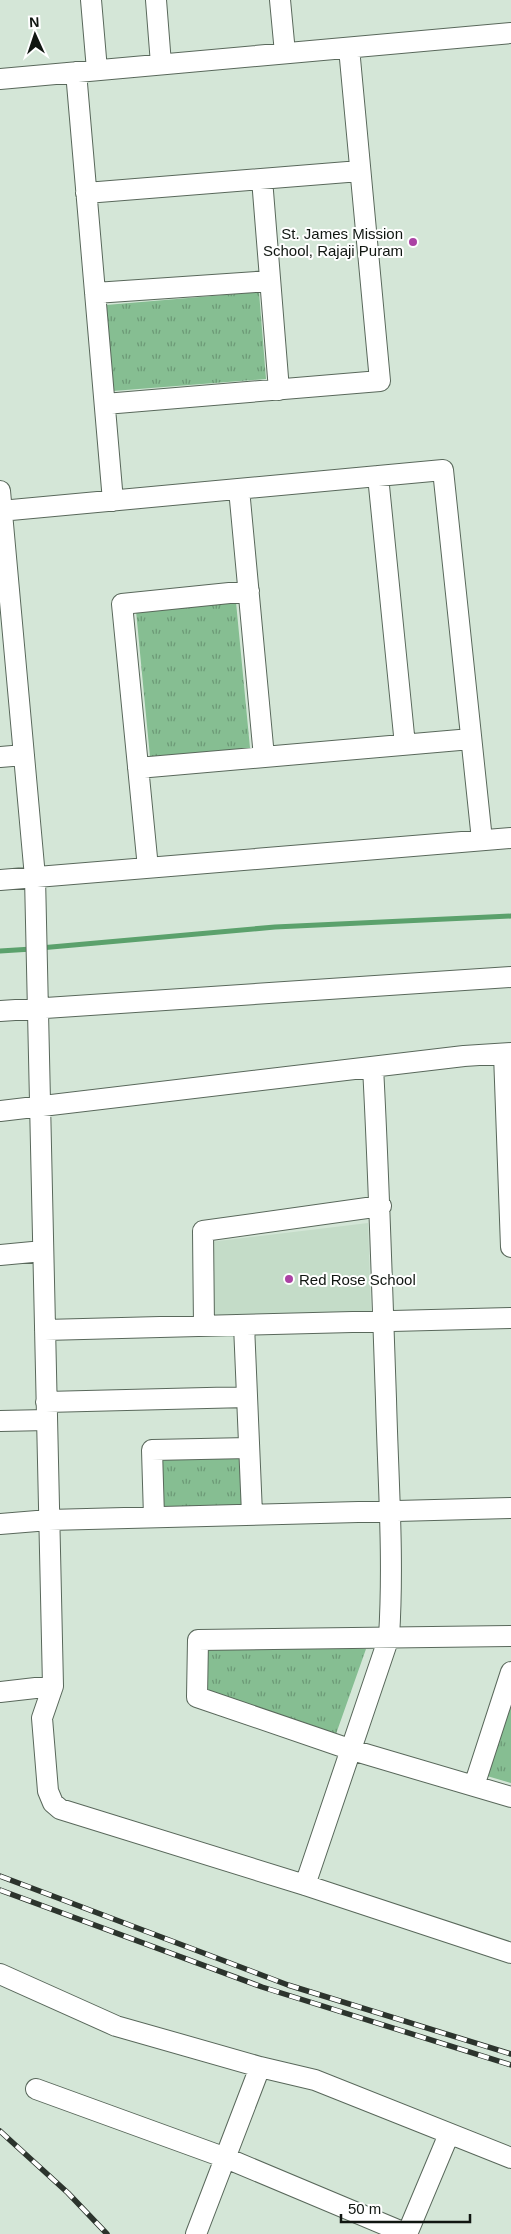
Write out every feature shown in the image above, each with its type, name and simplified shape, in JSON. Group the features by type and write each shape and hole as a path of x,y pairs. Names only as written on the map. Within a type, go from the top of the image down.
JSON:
{"street":[{"path":"91,0 97,70"},
{"path":"156,0 161,64"},
{"path":"280,0 285,53"},
{"path":"0,79 511,33"},
{"path":"105,404 380,381 349,48"},
{"path":"76,72 113,501"},
{"path":"86,193 360,171"},
{"path":"262,179 279,390"},
{"path":"95,293 270,281"},
{"path":"1,511 443,470 482,840"},
{"path":"378,476 405,744"},
{"path":"239,489 264,757"},
{"path":"0,491 35,877 53,1686 42,1718 48,1791 53,1803 60,1809 511,1953"},
{"path":"148,868 122,604 249,591"},
{"path":"138,768 471,739"},
{"path":"0,757 24,755"},
{"path":"0,880 511,838"},
{"path":"0,1011 511,977"},
{"path":"0,1112 464,1056 507,1054 511,1247"},
{"path":"305,1886 389,1637 391,1603 390,1511 374,1067"},
{"path":"204,1326 203,1231 380,1206"},
{"path":"0,1255 43,1251"},
{"path":"45,1330 511,1318"},
{"path":"244,1325 252,1514"},
{"path":"0,1421 47,1411 247,1397"},
{"path":"154,1517 152,1450 249,1448"},
{"path":"0,1524 49,1520 511,1508"},
{"path":"511,1636 198,1640 197,1697 352,1750 511,1797"},
{"path":"474,1786 511,1672"},
{"path":"0,1692 53,1686"},
{"path":"0,1974 116,2026 260,2068 315,2080 511,2158"},
{"path":"196,2234 260,2068"},
{"path":"36,2089 226,2158 407,2234 449,2134"}],"shaded area":[{"path":"368,1223 371,1311 213,1315 210,1242"}],"green space":[{"path":"259,292 266,379 113,391 106,305"},
{"path":"236,602 250,748 150,757 136,611"},
{"path":"241,1456 242,1506 162,1507 162,1458"},
{"path":"206,1649 366,1649 336,1734 203,1694"},
{"path":"511,1703 511,1783 487,1776"}],"waterway":[{"path":"40,948 275,927 511,916"},
{"path":"0,951 32,949"}],"railway":[{"path":"0,1876 288,1985 511,2054"},
{"path":"0,1890 262,1987 511,2065"},
{"path":"0,2131 68,2193 107,2234"}],"place":[{"name":"St. James Mission School, Rajaji Puram","path":"413,242"},
{"name":"Red Rose School","path":"289,1279"}]}
